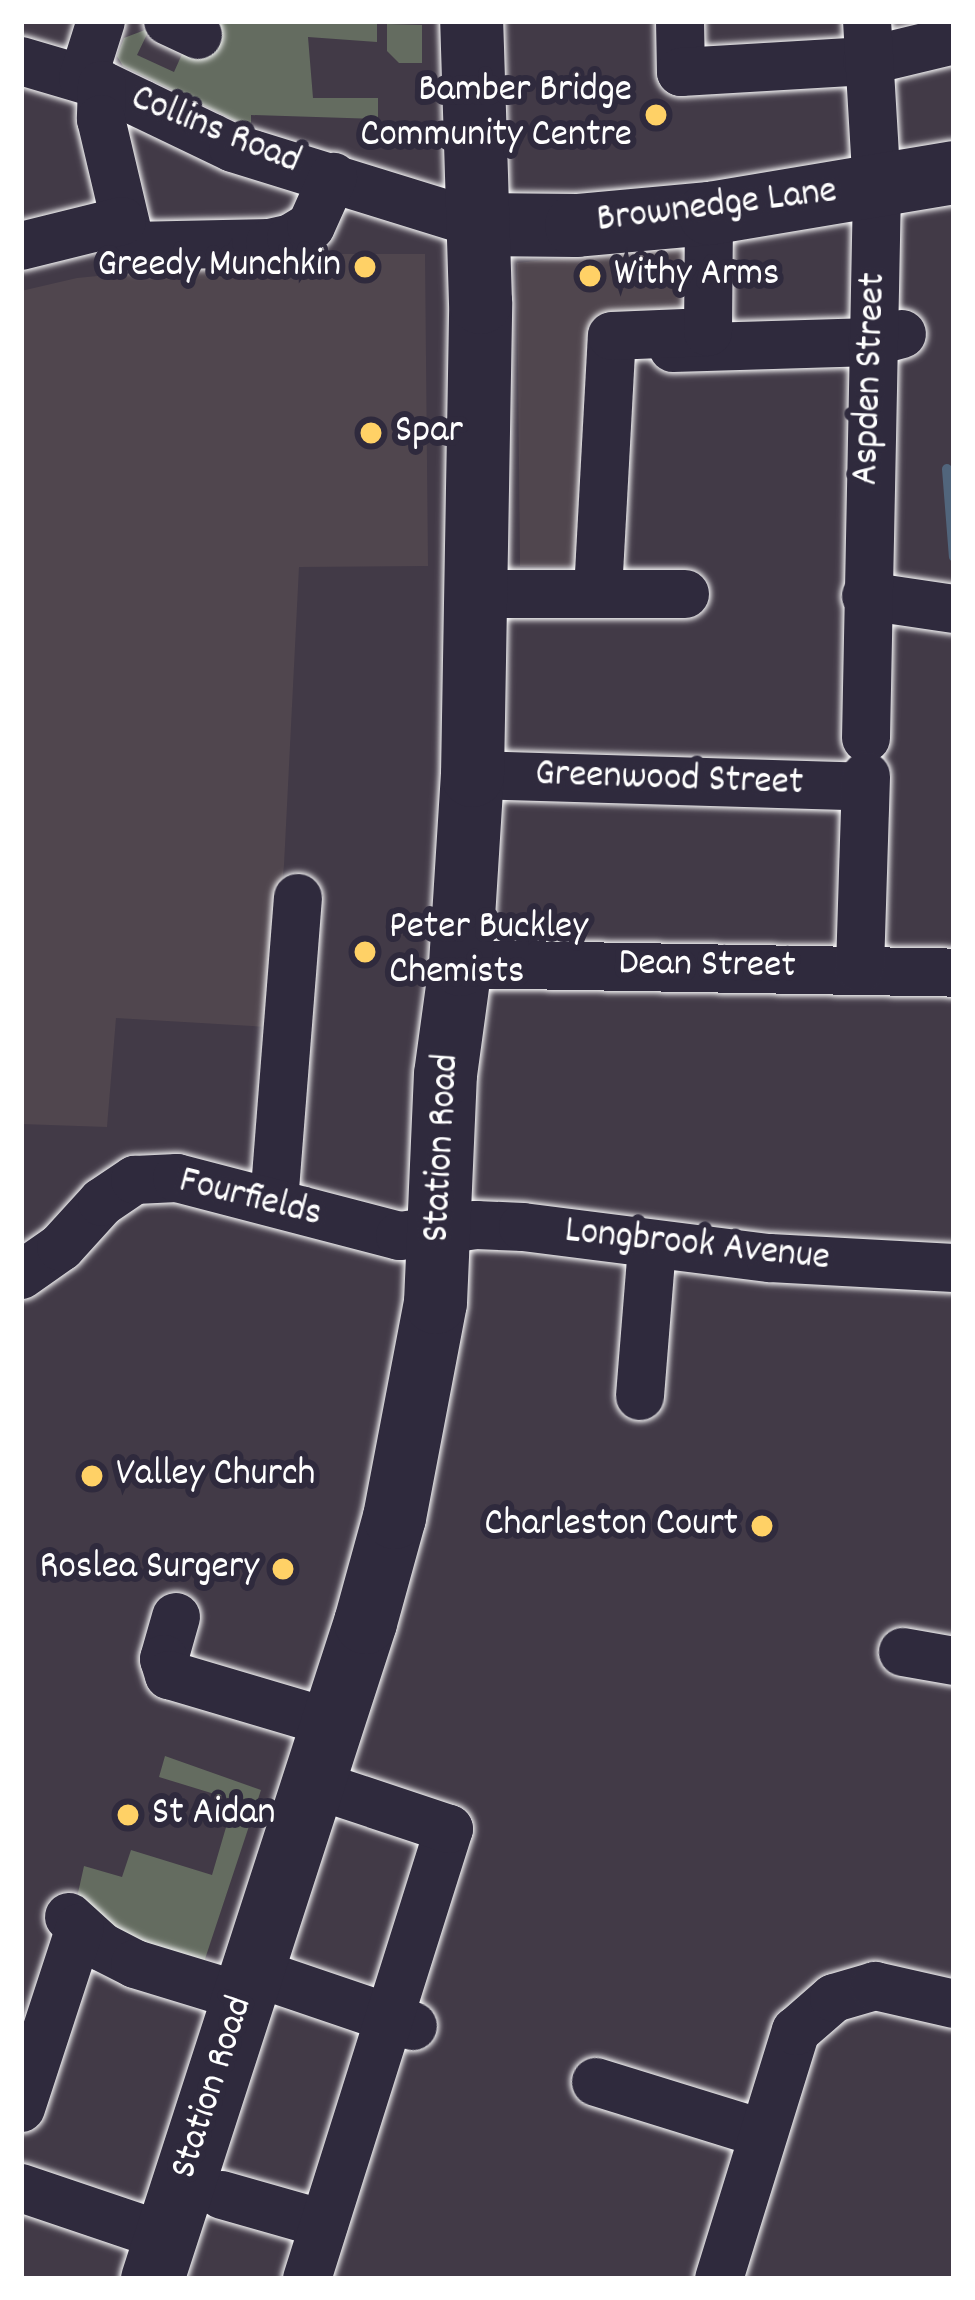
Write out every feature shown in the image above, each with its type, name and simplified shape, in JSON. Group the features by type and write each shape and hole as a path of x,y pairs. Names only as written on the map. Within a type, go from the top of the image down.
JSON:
{"main road":[{"name":"Station Road","path":"159,2258 394,1517 435,1302 445,1074 460,964 472,775 478,224 471,21"},
{"name":"Brownedge Lane","path":"478,224 576,225 709,214 878,189 954,172"}],"street":[{"path":"101,21 93,82 131,246 270,243 311,226 333,177"},
{"path":"680,21 681,72 867,41 954,40"},
{"name":"Aspden Street","path":"860,968 866,596 887,338 867,41"},
{"name":"Collins Road","path":"21,61 93,82 233,148 478,224"},
{"path":"598,592 612,336 708,332 709,214"},
{"path":"21,246 122,221"},
{"path":"638,350 887,338"},
{"path":"476,594 685,594"},
{"path":"866,596 954,609"},
{"name":"Greenwood Street","path":"472,775 865,767"},
{"path":"274,1202 298,898"},
{"name":"Dean Street","path":"460,964 860,968 954,974"},
{"name":"Fourfields","path":"21,1275 136,1180 177,1178 400,1236 440,1231"},
{"name":"Longbrook Avenue","path":"440,1231 476,1225 523,1228 652,1246 954,1268"},
{"path":"640,1396 652,1246"},
{"path":"176,1617 164,1659 169,1675 331,1723"},
{"path":"903,1652 954,1660"},
{"path":"307,2279 401,2022 448,1829 311,1784"},
{"path":"21,2108 74,1922 102,1947 135,1964 247,1984 401,2022"},
{"path":"719,2279 796,2031 834,1998 875,1986 954,2004"},
{"path":"596,2082 761,2133"},
{"name":"Station Road","path":"21,2188 159,2258"},
{"path":"222,2195 324,2224"}],"shaded area":[{"path":"206,21 377,24 377,42 308,37 313,98 378,98 378,119 251,115 251,125 240,123 123,66 117,56 124,38 150,28 137,55 174,72 187,43"},
{"path":"387,24 422,25 422,63 399,63 387,51"},
{"path":"702,243 708,332 612,336 600,567 520,566 517,263"},
{"path":"322,254 425,254 428,566 299,567 284,865 267,1027 116,1018 107,1127 21,1124 21,291 77,278"},
{"path":"165,1756 261,1790 203,1965 113,1936 87,1914 78,1893 84,1866 122,1877 131,1850 212,1875 234,1800 159,1777"}],"waterway":[{"path":"947,469 954,557"}],"place":[{"name":"Bamber Bridge Community Centre","path":"656,115"},
{"name":"Greedy Munchkin","path":"365,267"},
{"name":"Withy Arms","path":"590,276"},
{"name":"Spar","path":"371,433"},
{"name":"Peter Buckley Chemists","path":"365,952"},
{"name":"Valley Church","path":"92,1476"},
{"name":"Charleston Court","path":"762,1526"},
{"name":"Roslea Surgery","path":"283,1569"},
{"name":"St Aidan","path":"128,1815"}]}
